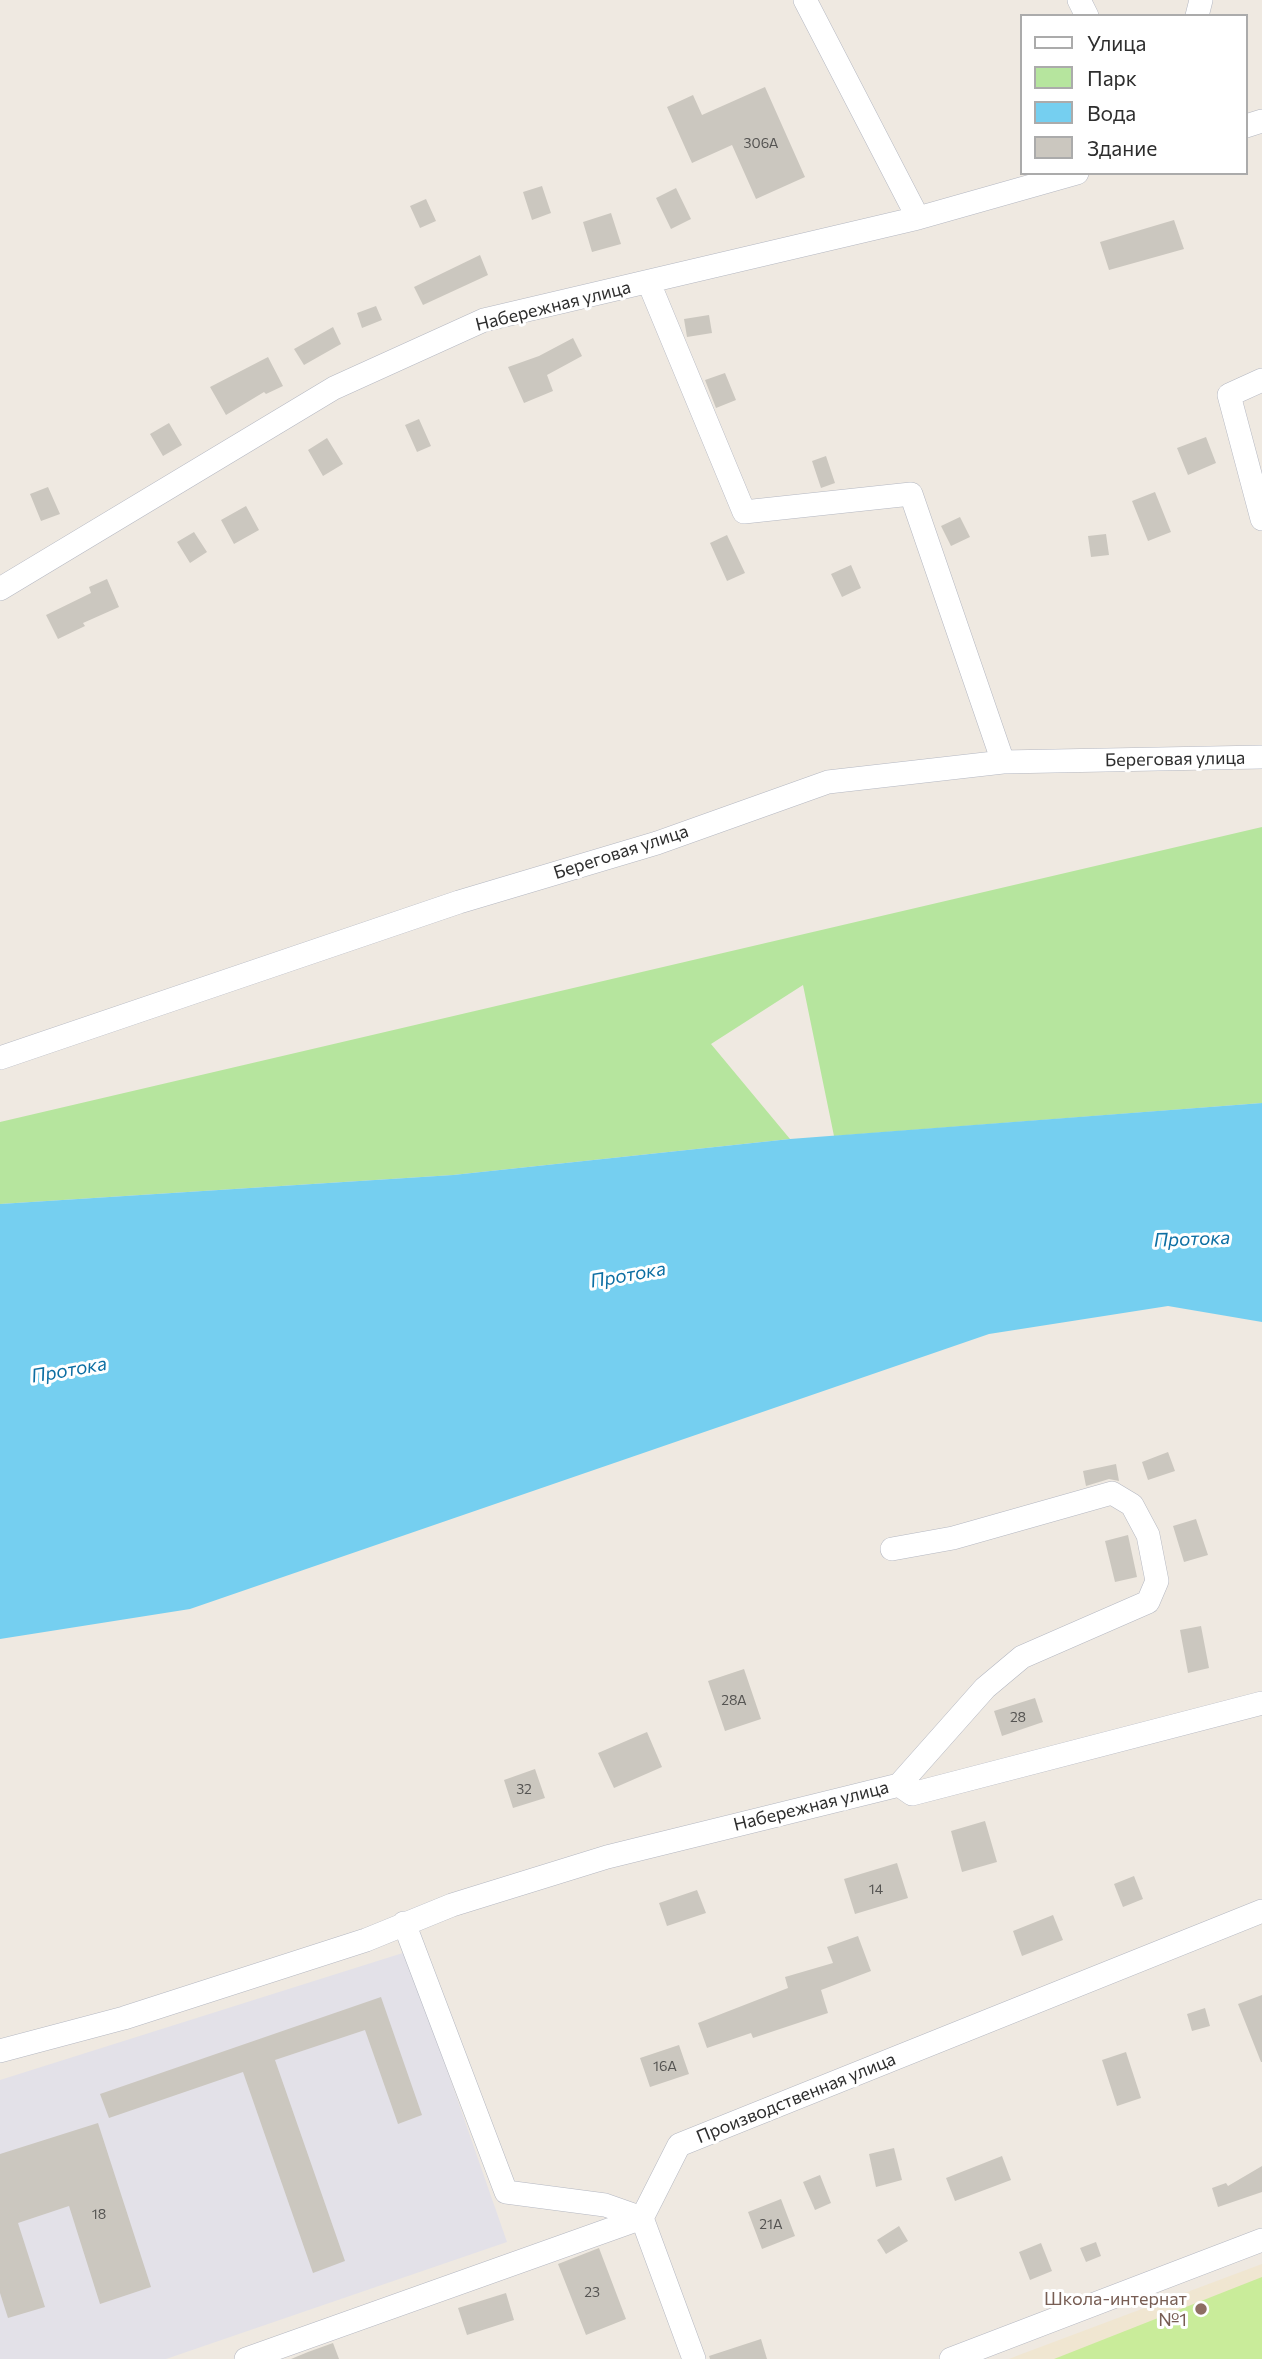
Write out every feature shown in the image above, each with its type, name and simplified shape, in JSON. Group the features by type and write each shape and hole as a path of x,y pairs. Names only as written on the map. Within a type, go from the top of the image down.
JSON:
{"street":[{"path":"805,0 918,218"},
{"name":"Набережная улица","path":"0,589 334,388 484,320 918,218 1070,175"},
{"path":"649,283 744,512 911,494 1003,762"},
{"path":"1262,380 1229,395 1262,519"},
{"name":"Береговая улица","path":"0,1058 459,902 657,843 828,782 1003,762 1262,757"},
{"name":"Набережная улица","path":"0,2051 137,2014 366,1940 452,1905 607,1857 899,1785 985,1688 1022,1657 1148,1602 1157,1581 1148,1535 1132,1505 1112,1493 953,1538 892,1549"},
{"path":"899,1785 912,1794 1262,1703"},
{"name":"Производственная улица","path":"642,2218 679,2145 1262,1911"},
{"path":"404,1923 506,2192 605,2205 642,2218"},
{"path":"246,2359 642,2218"},
{"path":"642,2218 694,2359"},
{"path":"951,2359 1262,2241"}],"shaded area":[{"path":"406,1952 507,2242 166,2359 0,2359 0,2080"},
{"name":"Школа-интернат №1","path":"1262,2264 1262,2359 1009,2359 1019,2355"}],"green space":[{"path":"1262,827 1262,1103 834,1136 803,985 711,1044 790,1139 453,1175 0,1204 0,1122"},
{"name":"Школа-интернат №1","path":"1262,2277 1262,2359 1054,2359"}],"water":[{"name":"Протока","path":"1262,1103 1262,1322 1168,1306 989,1334 190,1609 0,1639 0,1204 453,1175 790,1139"}],"building":[{"path":"765,87 805,177 756,199 732,145 692,163 667,107 693,95 702,115"},
{"path":"542,186 551,213 532,220 523,192"},
{"path":"676,188 691,219 671,229 656,198"},
{"path":"426,199 436,221 420,228 410,206"},
{"path":"611,213 621,244 592,252 583,222"},
{"path":"1174,220 1184,249 1109,270 1100,242"},
{"path":"480,255 488,275 423,305 414,287"},
{"path":"376,306 382,320 362,328 357,313"},
{"path":"709,315 712,333 687,337 684,319"},
{"path":"333,327 341,344 304,365 294,349"},
{"path":"573,338 582,356 547,375 553,391 524,403 508,367 539,356"},
{"path":"268,357 283,386 266,394 264,392 226,415 210,387"},
{"path":"725,373 736,400 716,408 705,380"},
{"path":"419,419 431,446 417,452 405,425"},
{"path":"169,423 182,445 163,456 150,434"},
{"path":"1206,437 1216,463 1188,475 1177,448"},
{"path":"327,438 343,464 323,476 308,450"},
{"path":"826,456 835,483 821,488 812,461"},
{"path":"48,487 60,514 41,521 30,494"},
{"path":"1155,492 1171,532 1148,541 1132,501"},
{"path":"246,506 259,530 234,544 221,520"},
{"path":"960,517 970,537 951,546 941,526"},
{"path":"194,532 207,552 190,563 177,542"},
{"path":"1106,534 1109,555 1091,557 1088,536"},
{"path":"727,535 745,573 727,581 710,543"},
{"path":"851,565 861,588 842,597 831,574"},
{"path":"107,579 119,607 83,623 85,626 58,639 46,615 91,593 89,587"},
{"path":"1168,1452 1175,1471 1148,1480 1142,1462"},
{"path":"1116,1464 1119,1481 1109,1479 1086,1486 1083,1471"},
{"path":"1196,1519 1208,1555 1184,1562 1173,1526"},
{"path":"1128,1535 1137,1577 1115,1582 1105,1541"},
{"path":"1201,1626 1209,1668 1188,1673 1180,1630"},
{"path":"744,1669 761,1719 725,1731 708,1681"},
{"path":"1035,1698 1043,1722 1002,1736 994,1711"},
{"path":"647,1732 662,1767 614,1788 598,1753"},
{"path":"535,1769 545,1798 513,1808 504,1780"},
{"path":"985,1821 997,1862 962,1872 951,1831"},
{"path":"897,1863 908,1898 855,1914 844,1879"},
{"path":"1134,1876 1143,1899 1123,1907 1114,1884"},
{"path":"697,1890 706,1913 667,1926 659,1903"},
{"path":"1053,1915 1063,1940 1022,1956 1013,1931"},
{"path":"858,1936 871,1971 821,1990 828,2013 753,2038 751,2033 707,2048 698,2023 788,1988 785,1977 833,1963 827,1947"},
{"path":"1262,1995 1262,2062 1261,2062 1238,2004"},
{"path":"381,1997 422,2115 398,2124 365,2030 275,2060 345,2261 313,2273 243,2072 109,2118 100,2094"},
{"path":"1205,2008 1210,2026 1192,2031 1187,2014"},
{"path":"679,2045 689,2074 650,2087 640,2058"},
{"path":"1126,2052 1141,2098 1117,2106 1102,2060"},
{"path":"98,2123 151,2287 100,2304 69,2206 18,2223 45,2307 8,2318 0,2293 0,2154"},
{"path":"894,2148 902,2180 876,2187 869,2154"},
{"path":"1002,2156 1011,2180 955,2201 946,2178"},
{"path":"1262,2166 1262,2192 1218,2207 1212,2188 1226,2183 1228,2186"},
{"path":"820,2175 831,2203 815,2210 803,2182"},
{"path":"781,2199 795,2236 762,2249 748,2212"},
{"path":"899,2226 908,2241 886,2254 877,2240"},
{"path":"1096,2242 1101,2256 1086,2262 1080,2248"},
{"path":"1041,2243 1052,2271 1030,2280 1019,2252"},
{"path":"599,2248 626,2319 586,2335 558,2264"},
{"path":"506,2293 514,2320 467,2335 458,2308"},
{"path":"761,2339 767,2359 710,2359 709,2356"},
{"path":"333,2343 339,2359 291,2359 308,2352"}],"place":[{"name":"Школа-интернат №1","path":"1201,2309"}]}
